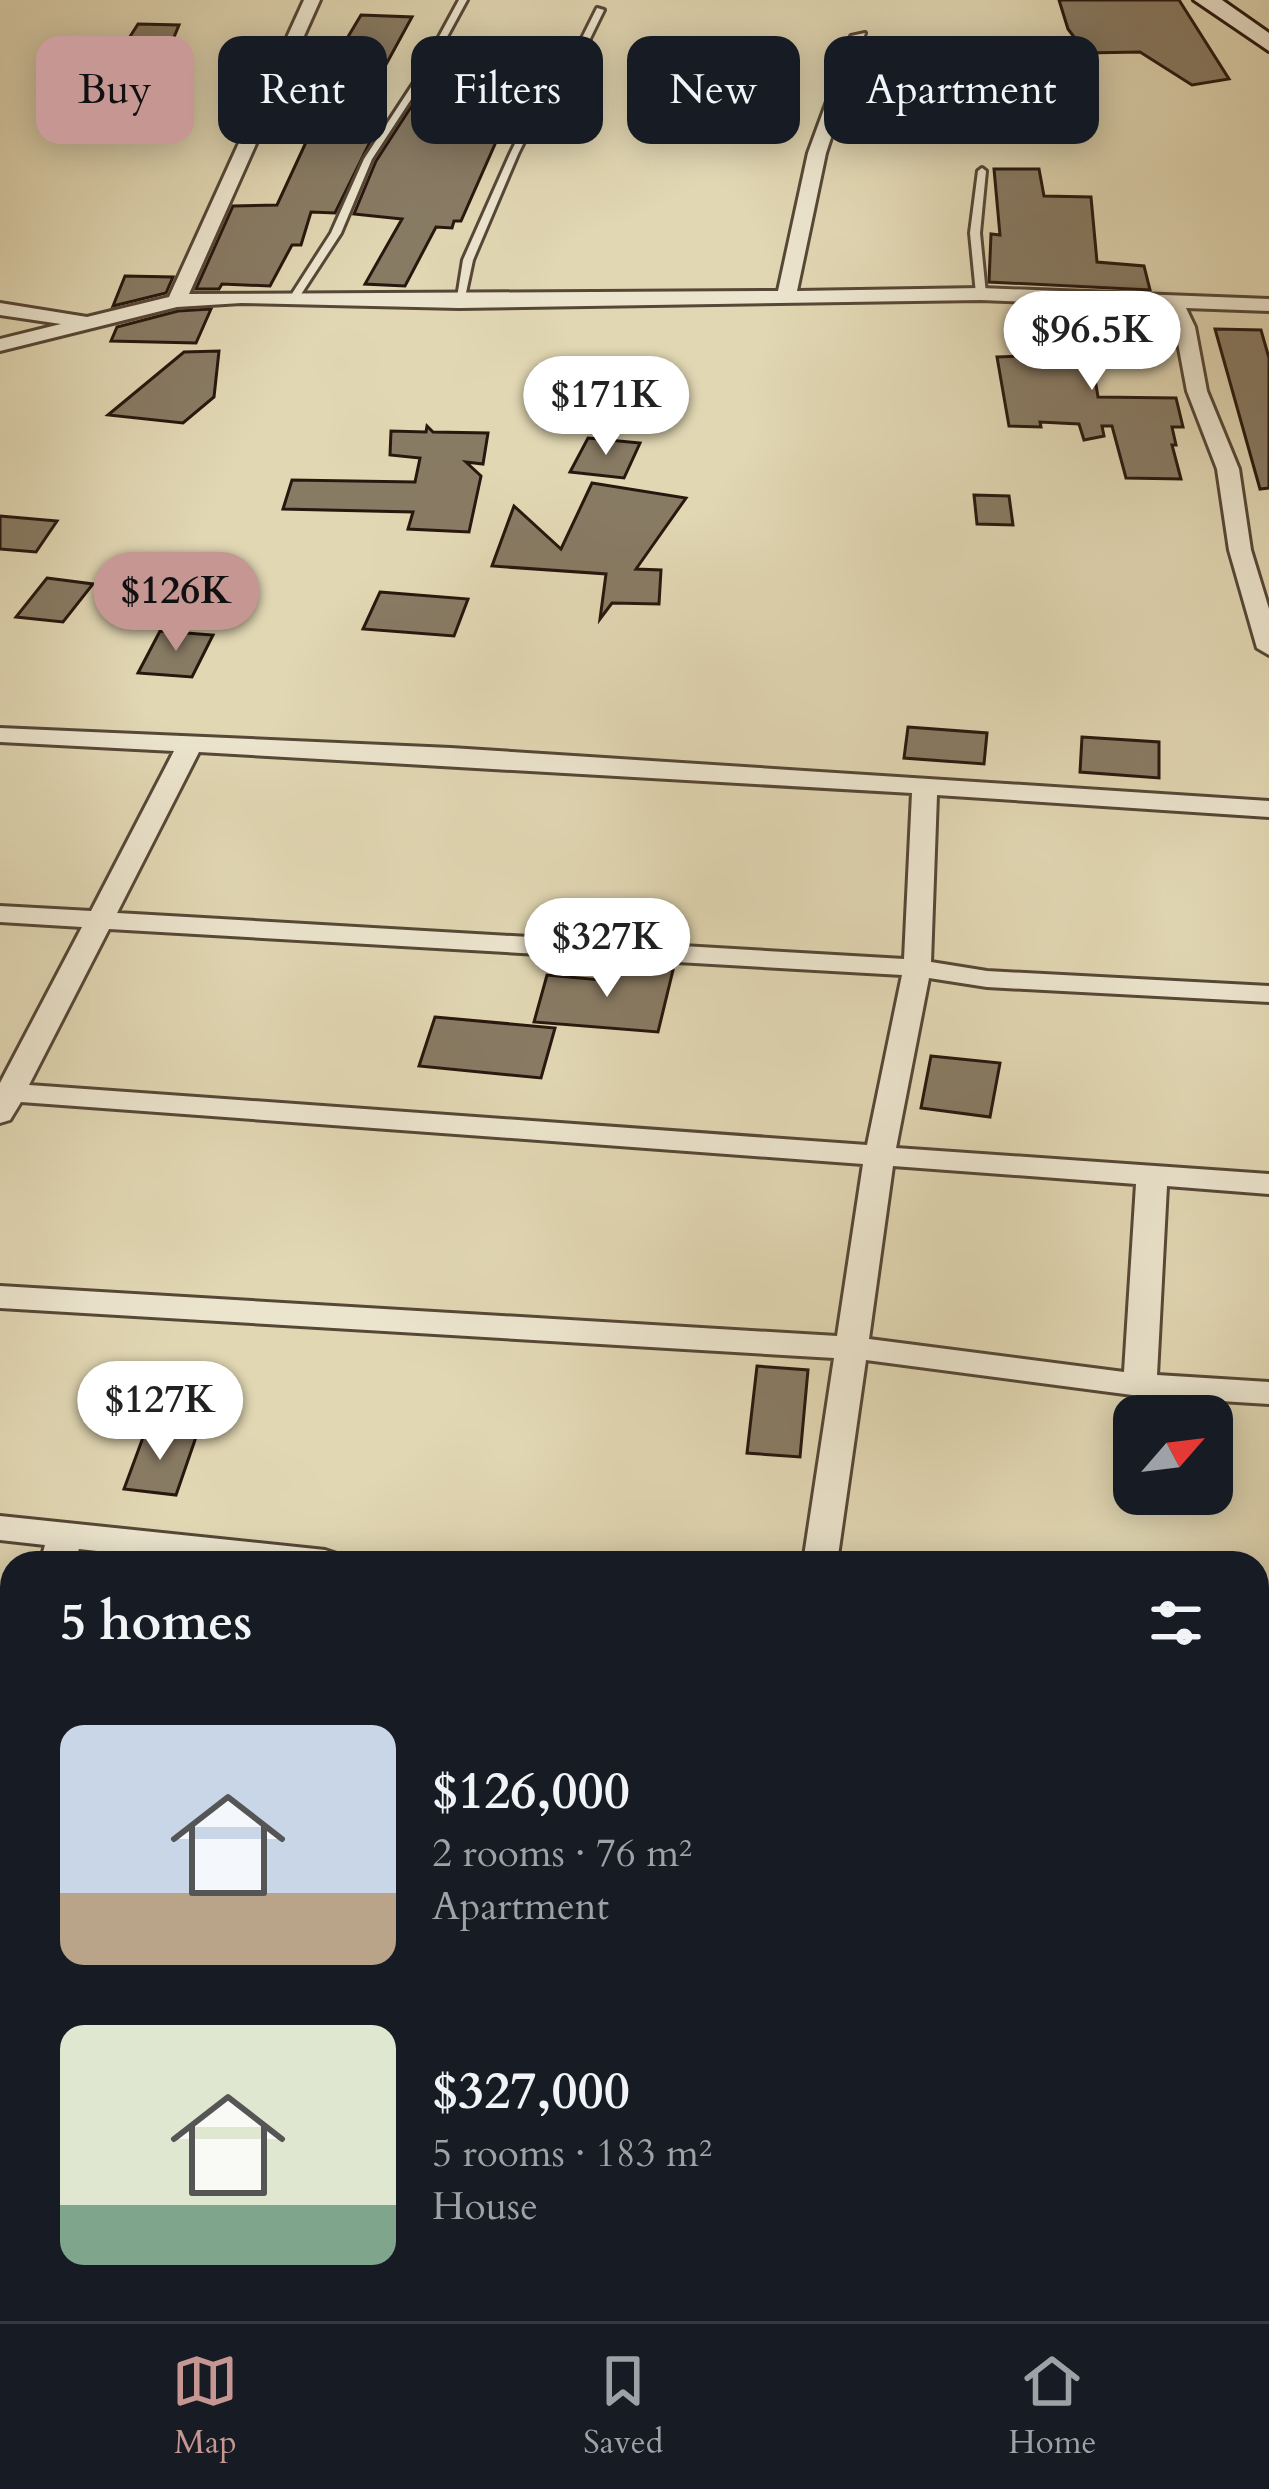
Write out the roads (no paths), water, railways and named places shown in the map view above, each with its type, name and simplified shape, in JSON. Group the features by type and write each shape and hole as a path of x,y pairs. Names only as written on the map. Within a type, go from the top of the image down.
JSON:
{"main road":[{"path":"1206,0 1269,44"}],"street":[{"path":"177,301 217,200 274,92 312,0"},
{"path":"786,298 824,134"},
{"path":"0,345 177,301 241,297 458,302 981,294 1269,305"},
{"path":"1173,300 1185,327 1197,391 1228,469 1240,550 1269,648"},
{"path":"0,309 92,324"},
{"path":"0,734 925,784 1269,809"},
{"path":"189,746 102,921 4,1100 880,1154 1269,1184"},
{"path":"822,1551 880,1154 917,968 925,784"},
{"path":"0,914 917,968 987,979 1269,994"},
{"path":"1140,1385 1152,1177"},
{"path":"0,1297 854,1348 1140,1385 1269,1393"},
{"path":"0,1528 62,1548 115,1551"}],"lane":[{"path":"293,300 336,232 368,159 419,81 463,0"},
{"path":"458,302 468,260 491,215 505,171 537,107 578,55 600,10"},
{"path":"981,294 975,233 982,172"}]}
